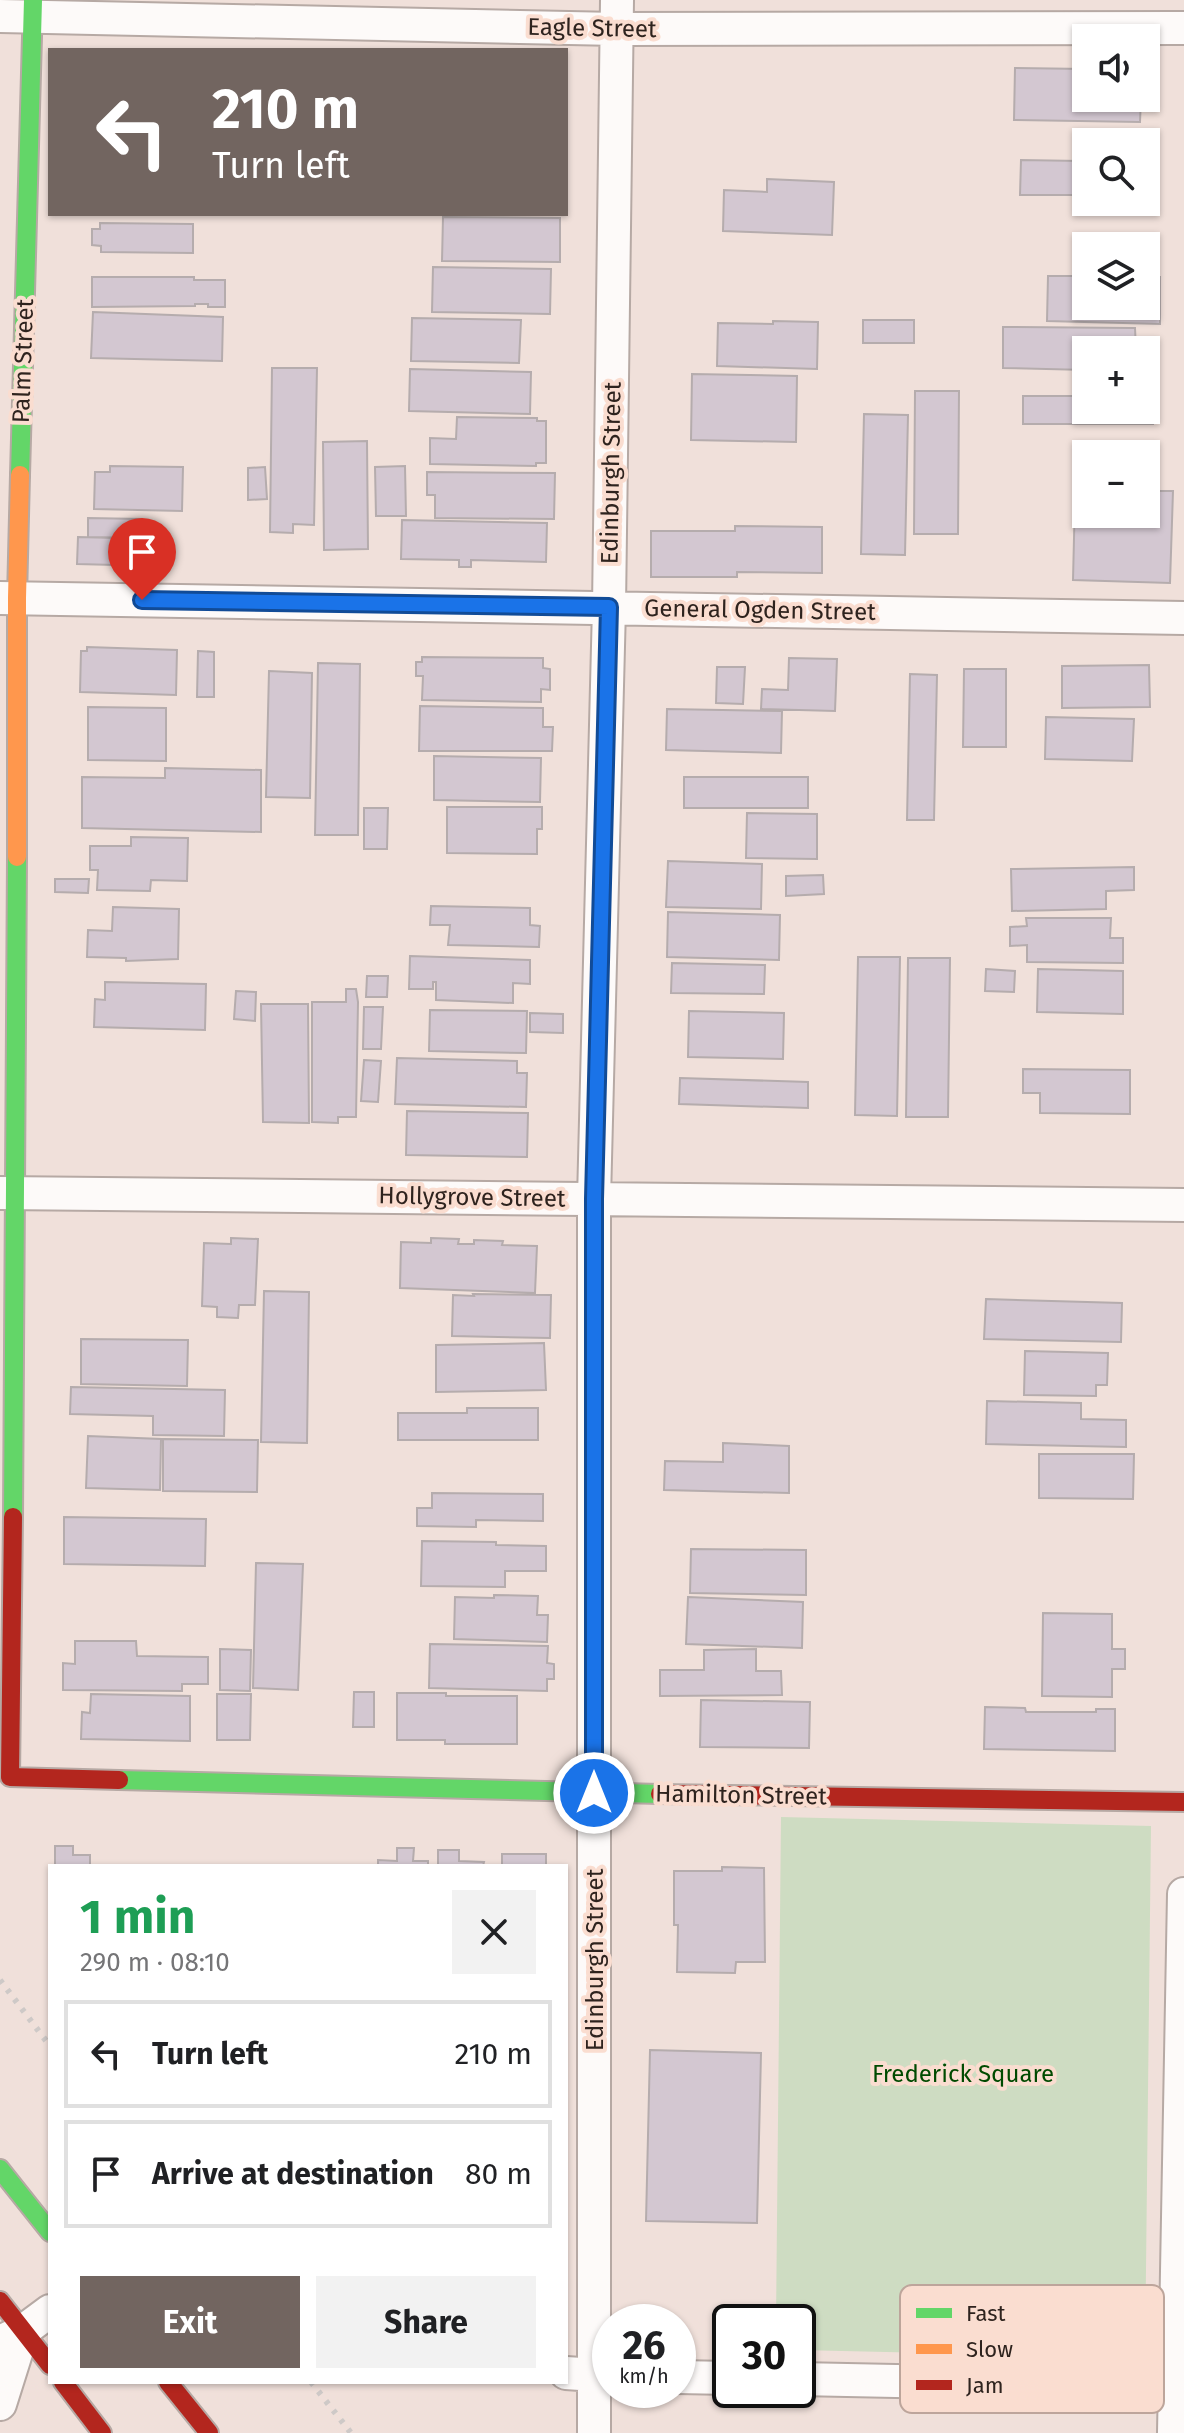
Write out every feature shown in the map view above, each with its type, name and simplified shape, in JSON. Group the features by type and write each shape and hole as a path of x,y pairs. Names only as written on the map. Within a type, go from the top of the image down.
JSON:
{"main road":[{"name":"Palm Street","path":"10,1777 8,598 33,8"},
{"name":"Hamilton Street","path":"10,1777 594,1793 1184,1802"},
{"path":"0,2169 48,2229"},
{"path":"0,2301 12,2336 48,2363"},
{"path":"65,2384 102,2433"},
{"path":"170,2384 209,2433"}],"street":[{"name":"Eagle Street","path":"0,16 33,8 617,15 1184,28"},
{"name":"Edinburgh Street","path":"594,2433 591,2375 594,1199 609,607 617,15"},
{"name":"General Ogden Street","path":"8,598 1184,618"},
{"name":"Hollygrove Street","path":"8,1193 1184,1205"},
{"path":"1174,2433 1179,2386 1184,1894"},
{"path":"0,2404 12,2336 48,2312"},
{"path":"816,2379 900,2381"}],"green space":[{"name":"Frederick Square","path":"781,1817 1151,1826 1146,2285 900,2285 900,2352 816,2350 816,2304 776,2304"}],"building":[{"path":"1015,68 1072,69 1072,112 1140,112 1140,122 1014,120"},
{"path":"1021,160 1072,161 1072,195 1020,195"},
{"path":"767,179 834,182 832,235 723,231 724,190 767,192"},
{"path":"443,217 560,218 560,262 442,261"},
{"path":"100,223 193,224 193,253 101,252 101,246 92,245 92,229 100,229"},
{"path":"433,267 551,269 550,314 432,312"},
{"path":"1048,276 1072,276 1072,320 1160,320 1160,324 1047,321"},
{"path":"92,277 225,280 225,307 195,304 92,307"},
{"path":"93,312 223,317 222,361 91,358"},
{"path":"412,318 521,320 519,363 411,361"},
{"path":"863,320 914,320 914,343 863,343"},
{"path":"773,321 818,322 817,369 717,366 718,323 773,324"},
{"path":"1003,327 1135,328 1135,336 1072,336 1072,370 1003,368"},
{"path":"272,368 317,368 314,525 293,524 293,533 270,532"},
{"path":"410,369 531,372 530,414 409,411"},
{"path":"692,374 797,376 796,442 691,440"},
{"path":"915,391 959,391 958,534 914,534"},
{"path":"1023,396 1072,396 1072,424 1023,424"},
{"path":"864,414 908,415 905,555 861,554"},
{"path":"457,417 537,418 537,421 546,421 546,463 536,463 536,466 430,464 430,438 456,439"},
{"path":"367,441 368,549 324,550 323,442"},
{"path":"110,466 183,467 182,511 94,509 95,472 110,472"},
{"path":"405,466 406,516 376,516 375,467"},
{"path":"265,467 267,499 248,500 248,468"},
{"path":"427,472 555,473 554,519 435,518 435,495 427,495"},
{"path":"1160,491 1173,491 1170,583 1073,580 1074,528 1160,528"},
{"path":"88,518 142,519 142,538 88,537"},
{"path":"402,520 547,523 546,562 471,560 471,567 459,567 459,560 401,559"},
{"path":"735,526 822,527 822,573 737,572 737,577 651,577 651,531 735,531"},
{"path":"78,537 154,539 154,566 77,564"},
{"path":"87,647 177,650 176,695 80,692 81,651 87,651"},
{"path":"198,651 214,652 214,697 197,697"},
{"path":"422,657 543,658 543,668 550,669 550,690 541,689 541,702 422,700 423,676 416,676 416,662 422,662"},
{"path":"789,658 837,659 835,711 761,709 762,689 788,690"},
{"path":"318,663 360,664 358,835 315,835"},
{"path":"1149,665 1150,707 1062,708 1062,666"},
{"path":"717,667 745,667 743,704 716,703"},
{"path":"964,669 1006,669 1006,747 963,747"},
{"path":"269,671 312,673 310,798 266,797"},
{"path":"910,674 937,675 934,820 907,820"},
{"path":"420,706 543,708 543,727 553,727 552,751 419,751"},
{"path":"88,707 166,708 166,761 88,760"},
{"path":"667,709 782,711 781,753 666,750"},
{"path":"1046,717 1134,719 1132,761 1045,759"},
{"path":"434,756 541,758 540,802 434,800"},
{"path":"165,768 261,770 261,832 82,828 82,777 165,778"},
{"path":"684,777 808,777 808,808 684,808"},
{"path":"447,807 542,807 542,829 537,829 537,854 447,853"},
{"path":"364,808 388,808 387,849 364,849"},
{"path":"747,813 817,814 817,859 746,858"},
{"path":"131,837 188,838 187,881 151,880 150,891 97,890 98,870 90,870 90,846 131,846"},
{"path":"668,861 762,864 761,909 666,907"},
{"path":"1134,867 1134,890 1106,891 1106,909 1012,911 1011,869"},
{"path":"823,875 824,894 786,896 786,876"},
{"path":"55,879 89,879 88,893 55,892"},
{"path":"431,906 530,908 530,925 540,926 539,947 448,945 450,925 430,925"},
{"path":"113,907 179,909 178,959 126,961 126,958 87,957 88,930 112,931"},
{"path":"668,912 780,915 779,960 667,957"},
{"path":"1026,918 1111,918 1110,938 1123,938 1123,963 1027,962 1027,945 1010,946 1010,927 1027,926"},
{"path":"410,956 530,960 530,984 513,983 513,1003 436,1000 436,982 433,982 433,989 409,989"},
{"path":"858,957 900,957 897,1116 855,1115"},
{"path":"908,958 950,958 948,1117 906,1117"},
{"path":"672,963 765,965 764,994 671,993"},
{"path":"986,969 1015,971 1014,992 985,991"},
{"path":"1038,969 1123,971 1123,1014 1037,1012"},
{"path":"367,976 388,976 387,997 366,997"},
{"path":"105,982 206,984 205,1030 94,1027 95,999 105,1000"},
{"path":"346,989 356,989 358,1002 356,1117 338,1117 338,1123 312,1122 312,1002 346,1002"},
{"path":"236,991 256,992 255,1021 234,1019"},
{"path":"261,1004 308,1004 309,1123 263,1122"},
{"path":"364,1007 383,1007 381,1049 363,1049"},
{"path":"430,1010 527,1011 526,1053 429,1051"},
{"path":"689,1011 784,1013 783,1059 688,1057"},
{"path":"530,1013 563,1014 563,1033 530,1032"},
{"path":"397,1058 517,1061 517,1073 527,1073 526,1107 395,1104"},
{"path":"364,1060 381,1061 378,1102 361,1101"},
{"path":"1023,1069 1130,1070 1130,1114 1040,1113 1040,1093 1023,1093"},
{"path":"680,1078 808,1082 808,1108 679,1104"},
{"path":"407,1111 528,1113 527,1157 406,1155"},
{"path":"231,1238 258,1239 255,1305 239,1305 238,1318 217,1317 217,1307 202,1306 204,1243 231,1244"},
{"path":"431,1238 459,1239 458,1244 474,1244 474,1240 537,1246 535,1293 400,1288 401,1242 431,1243"},
{"path":"264,1291 309,1292 307,1443 261,1442"},
{"path":"453,1295 551,1295 550,1338 452,1336"},
{"path":"986,1299 1122,1303 1121,1342 984,1339"},
{"path":"81,1339 188,1340 187,1386 81,1384"},
{"path":"544,1343 546,1390 436,1392 436,1345"},
{"path":"1025,1351 1108,1353 1107,1385 1096,1385 1096,1396 1024,1395"},
{"path":"71,1387 225,1390 224,1436 153,1435 153,1416 70,1414"},
{"path":"987,1401 1081,1403 1081,1419 1126,1420 1126,1447 986,1444"},
{"path":"467,1408 538,1408 538,1440 398,1440 398,1413 467,1413"},
{"path":"88,1436 161,1439 160,1490 86,1488"},
{"path":"163,1439 258,1440 257,1492 163,1491"},
{"path":"723,1443 789,1446 789,1493 664,1490 665,1461 723,1462"},
{"path":"1039,1454 1134,1454 1133,1499 1039,1498"},
{"path":"432,1493 543,1494 543,1521 476,1520 476,1527 417,1526 417,1508 432,1508"},
{"path":"64,1517 206,1519 205,1566 64,1564"},
{"path":"422,1541 546,1546 546,1571 505,1571 505,1587 421,1586"},
{"path":"691,1549 806,1550 806,1595 690,1593"},
{"path":"256,1563 303,1564 298,1690 253,1688"},
{"path":"494,1595 538,1596 537,1615 548,1615 547,1642 454,1639 455,1597 494,1598"},
{"path":"688,1597 803,1602 802,1648 686,1644"},
{"path":"1043,1613 1112,1614 1112,1649 1125,1649 1125,1669 1112,1669 1112,1697 1042,1696"},
{"path":"75,1641 136,1641 137,1656 208,1657 208,1684 182,1684 182,1691 63,1690 63,1663 75,1664"},
{"path":"430,1644 548,1646 547,1663 554,1664 554,1679 547,1679 547,1691 429,1688"},
{"path":"220,1649 251,1650 250,1691 220,1690"},
{"path":"756,1649 756,1671 781,1671 782,1695 660,1696 660,1670 704,1670 704,1650"},
{"path":"354,1692 374,1692 374,1727 353,1727"},
{"path":"397,1693 517,1696 517,1744 397,1740"},
{"path":"91,1694 190,1696 190,1741 81,1739 82,1712 90,1713"},
{"path":"217,1694 251,1694 250,1740 217,1740"},
{"path":"701,1700 810,1702 809,1748 700,1747"},
{"path":"985,1707 1025,1708 1026,1712 1115,1709 1115,1751 984,1749"},
{"path":"55,1846 73,1846 73,1855 90,1855 90,1864 55,1864"},
{"path":"397,1848 414,1848 413,1861 428,1861 428,1864 378,1864 378,1860 397,1861"},
{"path":"438,1850 459,1850 459,1861 484,1862 484,1864 438,1864"},
{"path":"502,1854 546,1854 546,1864 502,1864"},
{"path":"722,1867 764,1868 765,1962 736,1962 735,1973 677,1972 674,1871 722,1871"},
{"path":"650,2050 761,2053 757,2223 646,2221"}],"railway":[{"path":"0,1980 48,2043"},
{"path":"313,2384 351,2433"}],"traffic: fast":[{"path":"20,475 33,0"},
{"path":"13,1517 17,857"},
{"path":"119,1780 660,1794"},
{"path":"0,2169 48,2229"}],"traffic: slow":[{"path":"17,857 20,475"}],"traffic: jam":[{"path":"13,1517 10,1777 119,1780"},
{"path":"660,1794 1184,1802"},
{"path":"0,2301 48,2362"},
{"path":"65,2384 102,2433"},
{"path":"170,2384 209,2433"}],"route":[{"path":"142,600 609,607 594,1199 594,1793"}]}
